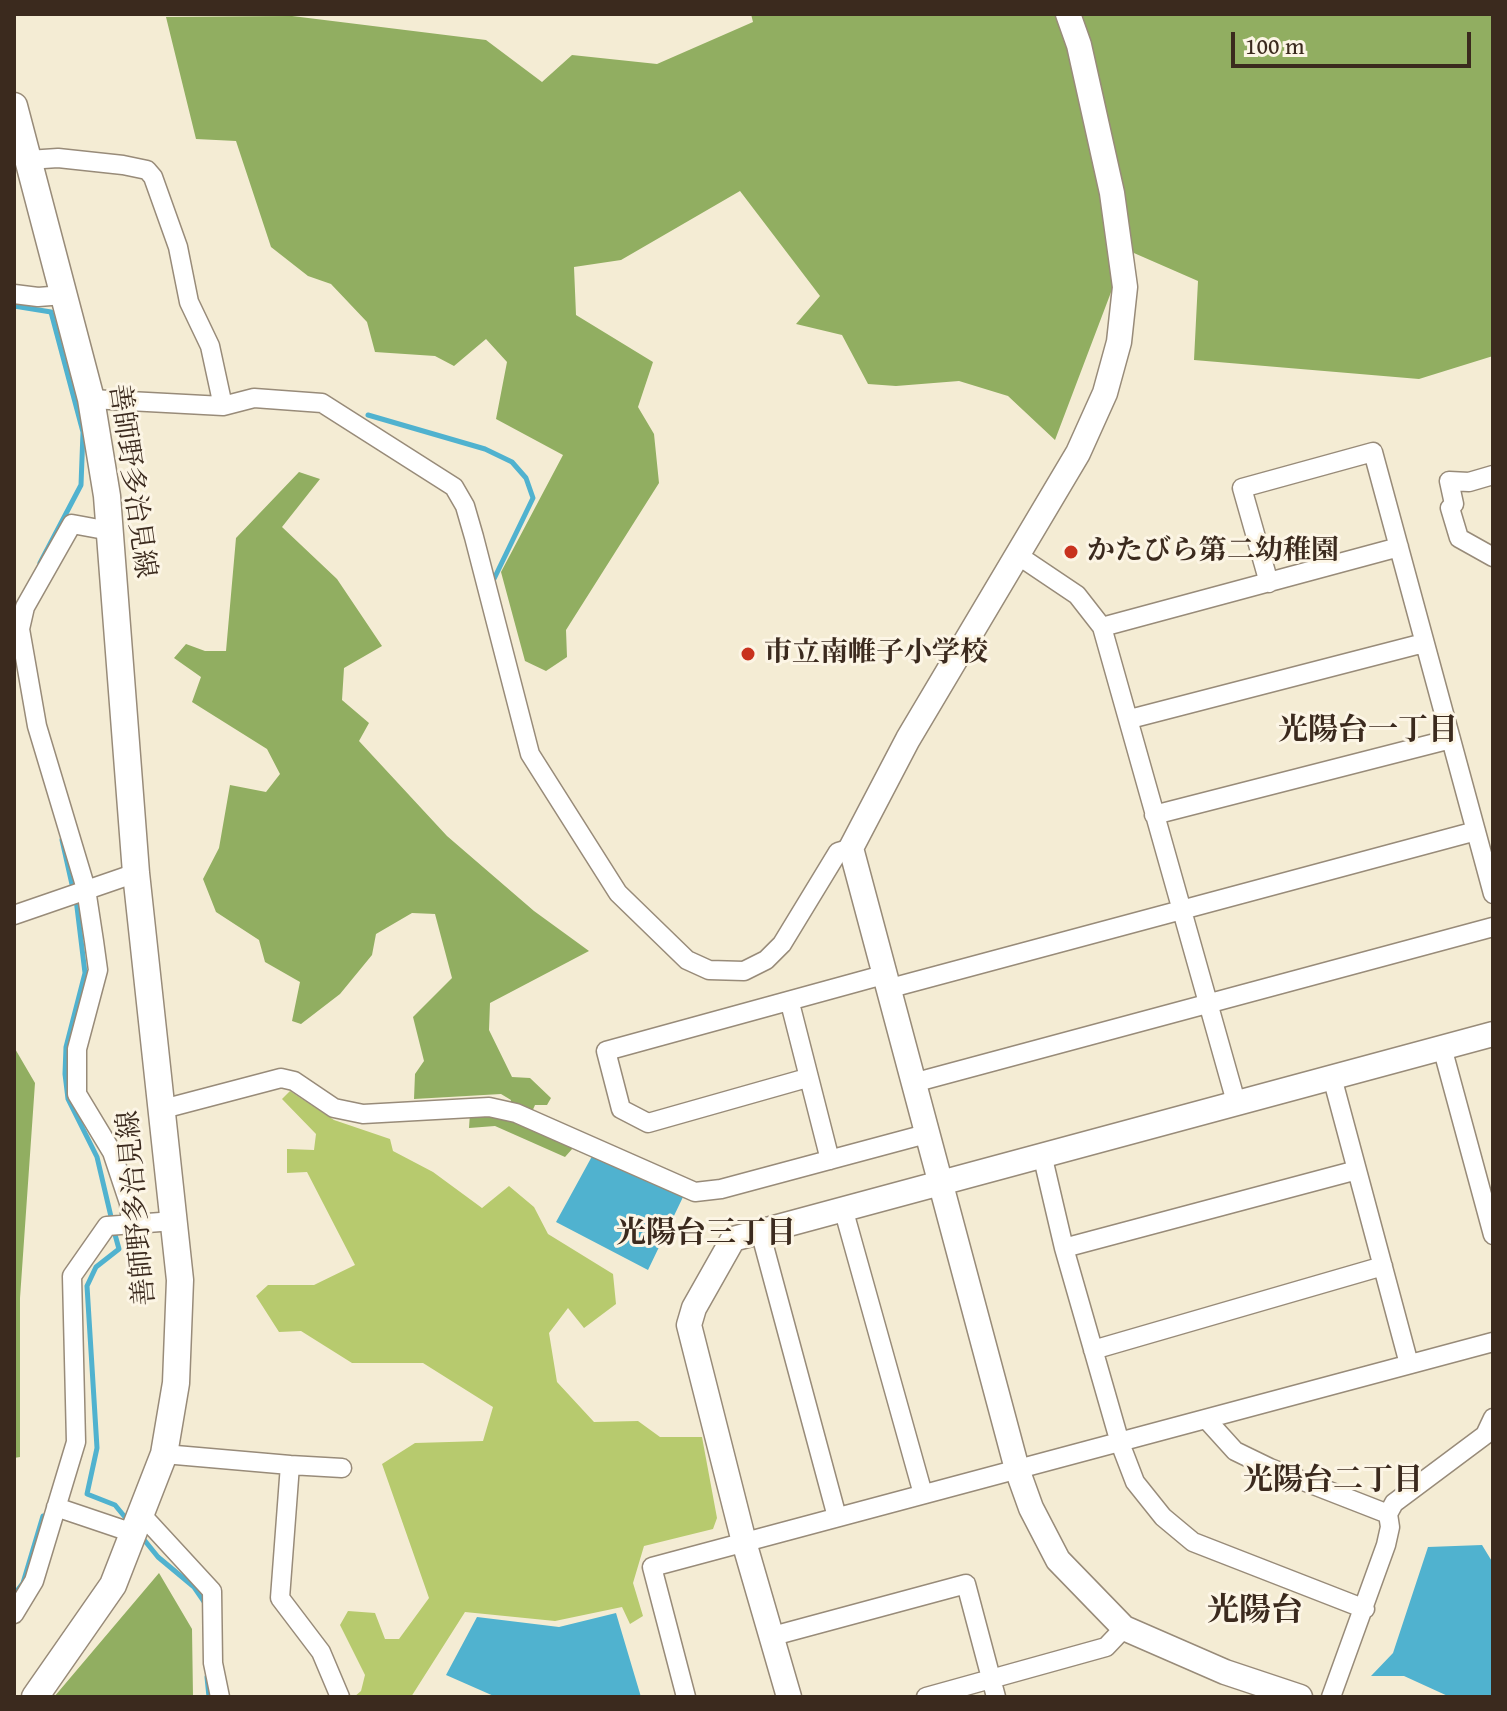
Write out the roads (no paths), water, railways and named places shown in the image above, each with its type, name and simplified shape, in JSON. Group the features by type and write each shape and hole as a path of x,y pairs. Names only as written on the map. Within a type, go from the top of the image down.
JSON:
{"main road":[{"name":"善師野多治見線","path":"14,106 91,399 110,531 136,873 163,1109 179,1308 176,1383 164,1454 113,1585 35,1697"}],"street":[{"path":"1068,14 1079,45 1112,193 1125,287 1119,342 1105,393 1078,453 908,739 851,848 1017,1469 1031,1508 1058,1560 1124,1628 1225,1672 1300,1697"},
{"path":"28,160 58,158 123,165 147,170 153,177 178,247 189,302 210,346 223,406"},
{"path":"14,294 38,297 64,295"},
{"path":"91,399 223,406 254,398 322,403 454,487 465,506 487,583 530,754 618,893 687,960 709,970 744,971 766,960 782,944 838,852 851,848"},
{"path":"1269,583 1242,488 1373,452 1493,894"},
{"path":"1493,475 1469,482 1449,481 1454,504 1450,508 1459,538 1493,557"},
{"path":"14,1614 34,1581 76,1442 72,1276 121,1225 129,1203 112,1152 84,1107 76,1085 77,1049 98,970 86,889 37,726 20,629 19,606 72,524 110,531"},
{"path":"1102,627 1399,547"},
{"path":"1016,554 1077,595 1102,627 1181,911 1211,1003 1236,1102"},
{"path":"1130,719 1424,643"},
{"path":"1154,815 1451,739"},
{"path":"807,1078 648,1123 621,1109 606,1051 790,1003 1181,911 1476,831"},
{"path":"14,915 136,873"},
{"path":"913,1083 1493,927"},
{"path":"790,1003 830,1160"},
{"path":"789,1697 744,1542 689,1325 694,1308 733,1239 1493,1034"},
{"path":"1442,1047 1493,1235"},
{"path":"1332,1077 1409,1364"},
{"path":"163,1109 281,1078 304,1087 334,1108 363,1114 489,1107 516,1113 695,1192 721,1189 926,1134"},
{"path":"1042,1154 1064,1248 1120,1443 1135,1482 1163,1517 1193,1542 1365,1609"},
{"path":"1064,1248 1357,1170"},
{"path":"843,1208 923,1494"},
{"path":"121,1225 174,1221"},
{"path":"760,1231 837,1517"},
{"path":"1093,1350 1383,1266"},
{"path":"686,1697 652,1567 1493,1342"},
{"path":"1331,1697 1386,1545 1390,1527 1388,1514 1394,1503 1485,1435 1493,1418"},
{"path":"1206,1419 1235,1451 1388,1514"},
{"path":"164,1454 342,1468"},
{"path":"290,1465 280,1598 321,1652 340,1697"},
{"path":"56,1507 86,1518 134,1526 212,1591 213,1663 220,1697"},
{"path":"773,1636 966,1584 994,1688"},
{"path":"926,1697 994,1688 1106,1647 1124,1628"}],"water":[{"path":"596,1149 683,1197 648,1270 556,1222"},
{"path":"1482,1545 1493,1563 1493,1697 1450,1697 1404,1676 1371,1676 1393,1653 1428,1547"},
{"path":"616,1613 641,1697 496,1697 446,1675 477,1617 559,1627"}],"waterway":[{"path":"14,306 51,312 83,432 81,485 40,563"},
{"path":"368,415 485,449 512,462 526,478 533,498 492,583"},
{"path":"62,840 73,889"},
{"path":"76,899 85,973 66,1047 65,1074 68,1099 97,1157 112,1221"},
{"path":"114,1231 119,1249 96,1267 87,1286 97,1448 87,1494 115,1505 129,1522"},
{"path":"14,1595 23,1583 43,1516 49,1517"},
{"path":"141,1536 158,1557 194,1587 205,1603"},
{"path":"207,1677 209,1697"}],"place":[{"name":"かたびら第二幼稚園","path":"1071,552"},
{"name":"市立南帷子小学校","path":"748,654"}],"district":[{"name":"光陽台一丁目","path":"1368,731"},
{"name":"光陽台三丁目","path":"706,1234"},
{"name":"光陽台二丁目","path":"1333,1481"},
{"name":"光陽台","path":"1255,1612"}]}
